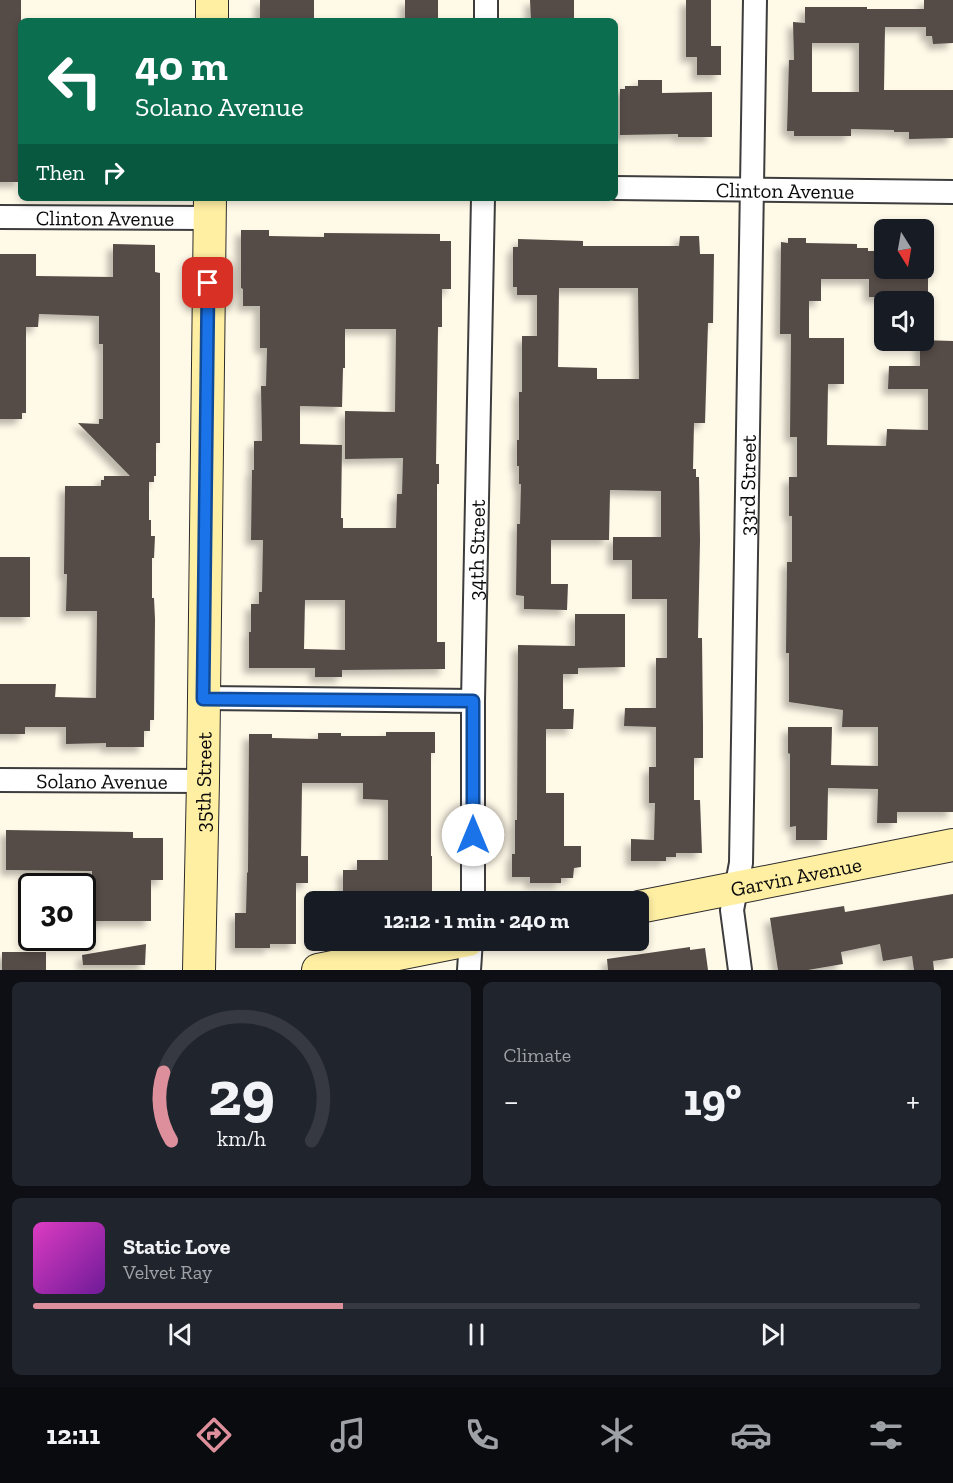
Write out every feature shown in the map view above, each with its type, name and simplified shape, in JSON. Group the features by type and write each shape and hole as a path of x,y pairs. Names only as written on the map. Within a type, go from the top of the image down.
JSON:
{"street":[{"path":"212,0 212,18"},
{"path":"486,0 486,18"},
{"name":"33rd Street","path":"740,970 732,910 741,863 754,0"},
{"name":"Clinton Avenue","path":"618,188 953,192"},
{"name":"34th Street","path":"473,891 473,701 483,201"},
{"name":"Clinton Avenue","path":"0,217 209,208"},
{"name":"35th Street","path":"199,970 209,208"},
{"path":"203,699 473,701"},
{"name":"Solano Avenue","path":"0,780 203,781"},
{"name":"Garvin Avenue","path":"649,905 953,845"},
{"path":"318,970 414,951"},
{"path":"469,951 470,970"}],"building":[{"path":"0,0 21,0 21,18 18,18 18,182 0,182"},
{"path":"260,0 314,0 314,18 260,18"},
{"path":"405,0 438,0 438,18 405,18"},
{"path":"530,0 574,0 574,18 531,18"},
{"path":"686,0 711,0 711,46 721,46 721,75 697,75 697,57 686,57"},
{"path":"924,0 953,0 953,43 933,44 932,36 926,36 926,27 885,27 884,90 953,90 953,138 909,139 909,132 894,132 894,130 851,129 851,136 794,136 794,131 787,131 789,60 794,60 793,22 805,23 805,7 924,9","holes":["812,43 859,43 859,92 812,92"]},
{"path":"638,80 662,80 662,93 712,92 712,137 678,137 678,134 620,135 620,89 625,89 625,86 638,86"},
{"path":"241,230 269,230 269,236 324,237 324,233 440,234 440,241 451,241 451,289 442,289 442,327 438,327 436,464 439,464 437,642 445,642 445,669 342,670 342,677 315,677 315,668 249,668 251,604 259,604 259,592 262,592 263,540 251,540 252,470 254,470 254,441 262,441 261,386 266,386 267,348 260,348 260,306 243,306 243,289 241,288","holes":["345,329 396,329 395,412 345,411 345,459 403,458 402,494 397,494 396,528 343,528 343,518 341,518 342,445 300,444 300,406 342,407","305,600 345,600 345,650 304,649"]},
{"path":"680,236 699,236 700,254 714,254 713,323 708,323 705,423 694,423 693,469 696,469 696,477 699,477 698,638 702,638 703,727 703,758 694,758 694,800 700,800 702,853 676,853 676,857 666,857 666,861 631,861 631,839 654,840 655,803 649,803 649,767 656,767 656,727 624,726 625,708 656,708 656,658 667,658 667,599 632,599 632,560 613,560 613,537 661,537 661,491 610,490 609,540 551,540 551,584 568,584 567,610 524,609 524,596 516,595 517,524 520,524 521,484 519,484 519,466 517,466 517,440 519,440 519,392 522,392 522,336 537,336 537,295 517,295 517,287 513,287 513,247 518,247 518,239 583,241 583,246 679,246","holes":["559,288 638,288 639,379 597,379 597,368 558,367"]},
{"path":"788,238 806,238 806,243 857,244 857,248 868,248 868,251 874,251 874,279 928,279 928,291 874,291 874,297 869,297 869,279 821,279 821,301 809,301 809,338 844,338 844,384 828,384 827,445 886,446 887,429 928,430 928,389 888,389 889,366 920,366 920,351 934,351 934,340 953,341 953,812 897,812 897,823 877,823 878,789 828,788 827,840 796,840 796,826 790,827 788,727 832,727 831,765 878,766 878,727 842,727 843,710 789,702 789,653 786,653 787,562 792,562 792,516 789,516 789,477 797,477 797,437 790,437 791,334 780,334 781,242 788,243"},
{"path":"113,244 155,245 155,272 160,273 160,443 156,443 156,476 154,476 154,482 149,482 149,520 151,520 151,536 155,536 154,558 152,558 152,598 154,598 155,619 154,720 150,720 150,731 144,731 144,747 106,747 106,743 66,744 66,727 25,727 25,734 0,734 0,684 56,684 55,697 96,698 97,611 66,611 65,486 101,486 104,476 130,476 78,423 99,424 99,419 103,419 103,344 99,344 99,316 39,314 38,327 26,327 26,413 22,413 22,419 0,419 0,254 36,254 36,276 113,277"},
{"path":"0,557 30,557 30,617 0,617"},
{"path":"575,614 625,614 625,667 578,668 578,674 563,674 563,709 574,709 573,729 546,729 546,793 564,793 564,846 581,846 581,867 574,868 573,878 561,878 561,883 530,883 530,877 512,877 512,854 515,854 515,820 517,820 518,645 575,646"},
{"path":"386,732 435,732 435,753 431,753 432,891 343,891 343,870 357,870 357,860 388,860 388,800 363,799 363,783 302,783 301,856 308,856 308,883 296,883 296,944 270,944 270,948 235,948 235,913 246,913 249,734 272,734 272,738 318,739 318,733 341,733 341,736 386,736"},
{"path":"6,830 133,832 133,838 163,838 163,880 151,880 151,921 96,921 96,873 92,873 92,871 6,870"},
{"path":"953,894 953,958 933,961 934,970 914,970 912,956 883,961 880,944 841,952 843,964 808,970 778,970 770,918 844,906 845,912"},
{"path":"146,944 145,965 83,965 82,955"},
{"path":"690,947 690,950 705,948 708,970 608,970 607,959"},
{"path":"2,952 46,952 46,970 2,970"}],"route":[{"path":"208,283 203,699 473,701 473,835"}]}
